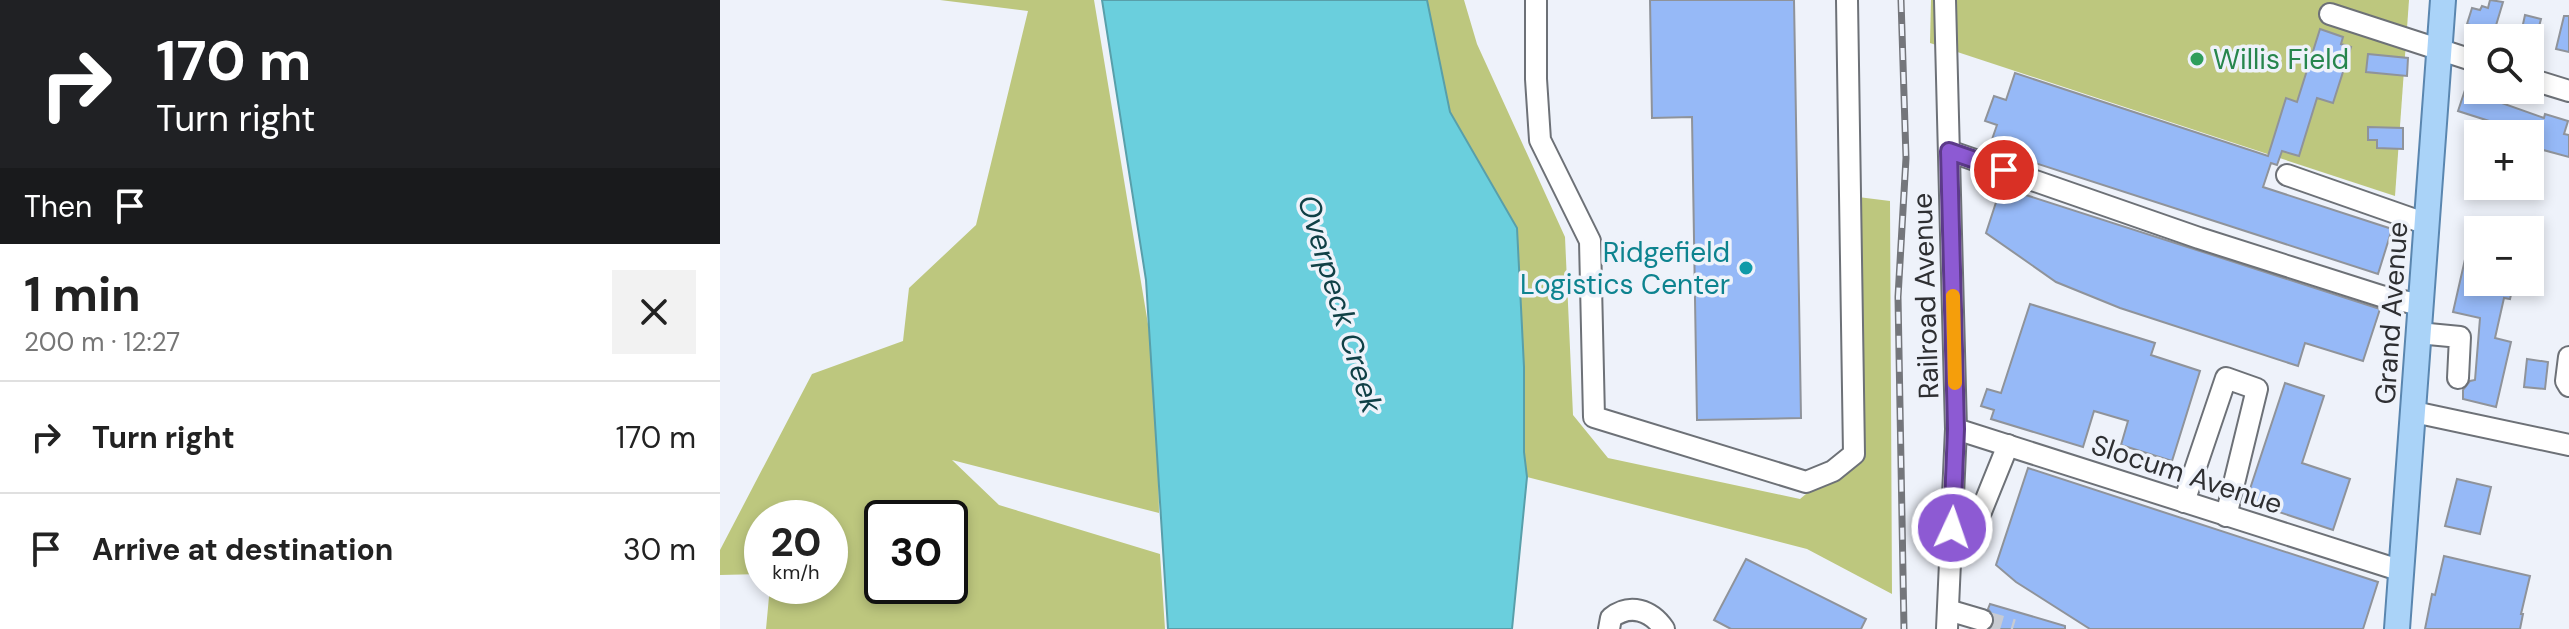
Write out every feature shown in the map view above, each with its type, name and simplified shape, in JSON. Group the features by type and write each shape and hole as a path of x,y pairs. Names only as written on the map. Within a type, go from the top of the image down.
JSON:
{"main road":[{"name":"Grand Avenue","path":"2397,629 2443,0"}],"street":[{"path":"1536,0 1540,140 1590,241 1594,417 1806,482 1833,471 1854,454 1847,0"},
{"name":"Railroad Avenue","path":"1945,0 1956,429 1948,610"},
{"path":"2330,14 2464,58"},
{"path":"2544,83 2569,91"},
{"path":"1949,151 2214,243 2381,296 2421,305"},
{"path":"2287,175 2427,224"},
{"path":"2418,333 2460,337 2458,378"},
{"path":"2569,357 2566,381 2569,386"},
{"path":"2184,502 2226,378 2257,389 2226,516"},
{"path":"2414,412 2569,445"},
{"name":"Slocum Avenue","path":"1956,429 2402,571"},
{"path":"1952,528 1972,534 2008,445"},
{"path":"1609,629 1611,618 1620,611 1635,608 1650,615 1664,629"},
{"path":"1948,610 1982,620"}],"green space":[{"path":"940,0 1094,0 1157,378 1159,513 952,460 999,505 1160,554 1165,629 766,629 768,604 848,604 848,500 746,500 812,374 903,341 909,288 976,225 1028,11"},
{"path":"1427,0 1464,0 1477,44 1565,237 1573,415 1608,458 1800,499 1854,454 1850,196 1890,201 1892,594 1807,549 1527,477 1517,228 1450,112"},
{"path":"1931,0 2409,0 2395,196 1930,43"},
{"path":"744,504 744,574 720,575 720,550"}],"water":[{"name":"Overpeck Creek","path":"1102,0 1427,0 1450,112 1517,228 1527,477 1512,629 1168,629 1146,280"}],"building":[{"name":"Ridgefield Logistics Center","path":"1650,0 1794,0 1801,418 1697,420 1692,117 1652,118"},
{"path":"2490,0 2503,2 2496,24 2467,24 2472,8 2488,8"},
{"path":"2525,15 2541,19 2540,24 2523,24"},
{"path":"2564,16 2569,16 2569,52 2556,49"},
{"path":"2320,29 2343,37 2341,44 2351,47 2333,103 2317,98 2299,156 2282,151 2277,165 2271,163 2263,187 2392,229 2378,274 1989,148 1997,125 1985,121 1994,96 2006,100 2015,73 2268,156 2286,98 2297,102"},
{"path":"2368,54 2408,58 2407,76 2366,72"},
{"path":"2464,93 2464,104 2504,104 2544,118 2545,114 2568,121 2564,134 2569,135 2569,157 2544,150 2544,120 2486,120 2458,111"},
{"path":"2368,127 2403,128 2403,149 2377,148 2377,140 2368,140"},
{"path":"2001,187 2380,309 2363,361 2305,343 2298,366 2120,308 2056,282 1986,233"},
{"path":"2464,264 2464,296 2511,296 2510,299 2504,298 2495,338 2511,342 2496,407 2463,399 2463,390 2470,381 2475,380 2480,318 2453,312"},
{"path":"2030,304 2155,343 2151,355 2200,371 2172,461 2121,445 2128,421 2094,411 2083,447 1991,419 1994,410 1981,406 1987,389 2001,393"},
{"path":"2527,359 2548,362 2545,389 2524,387"},
{"path":"2285,383 2324,396 2302,463 2350,479 2333,530 2246,501"},
{"path":"2028,468 2378,582 2363,629 2090,629 2016,582 1996,565"},
{"path":"2457,479 2491,487 2480,534 2445,526"},
{"path":"2444,556 2530,576 2520,629 2425,629"},
{"path":"1746,559 1866,619 1861,629 1731,629 1714,620"},
{"path":"1990,604 2065,626 2065,629 1991,629 1995,618 1988,609"}],"tunnel":[{"path":"1982,620 2013,629"}],"railway":[{"path":"1901,0 1906,158 1898,297 1904,629"}],"slow traffic":[{"path":"1953,296 1955,383"}],"place":[{"name":"Willis Field","path":"2197,59"},
{"name":"Ridgefield Logistics Center","path":"1746,268"}],"route":[{"path":"1952,528 1956,429 1949,151 2004,170"}]}
